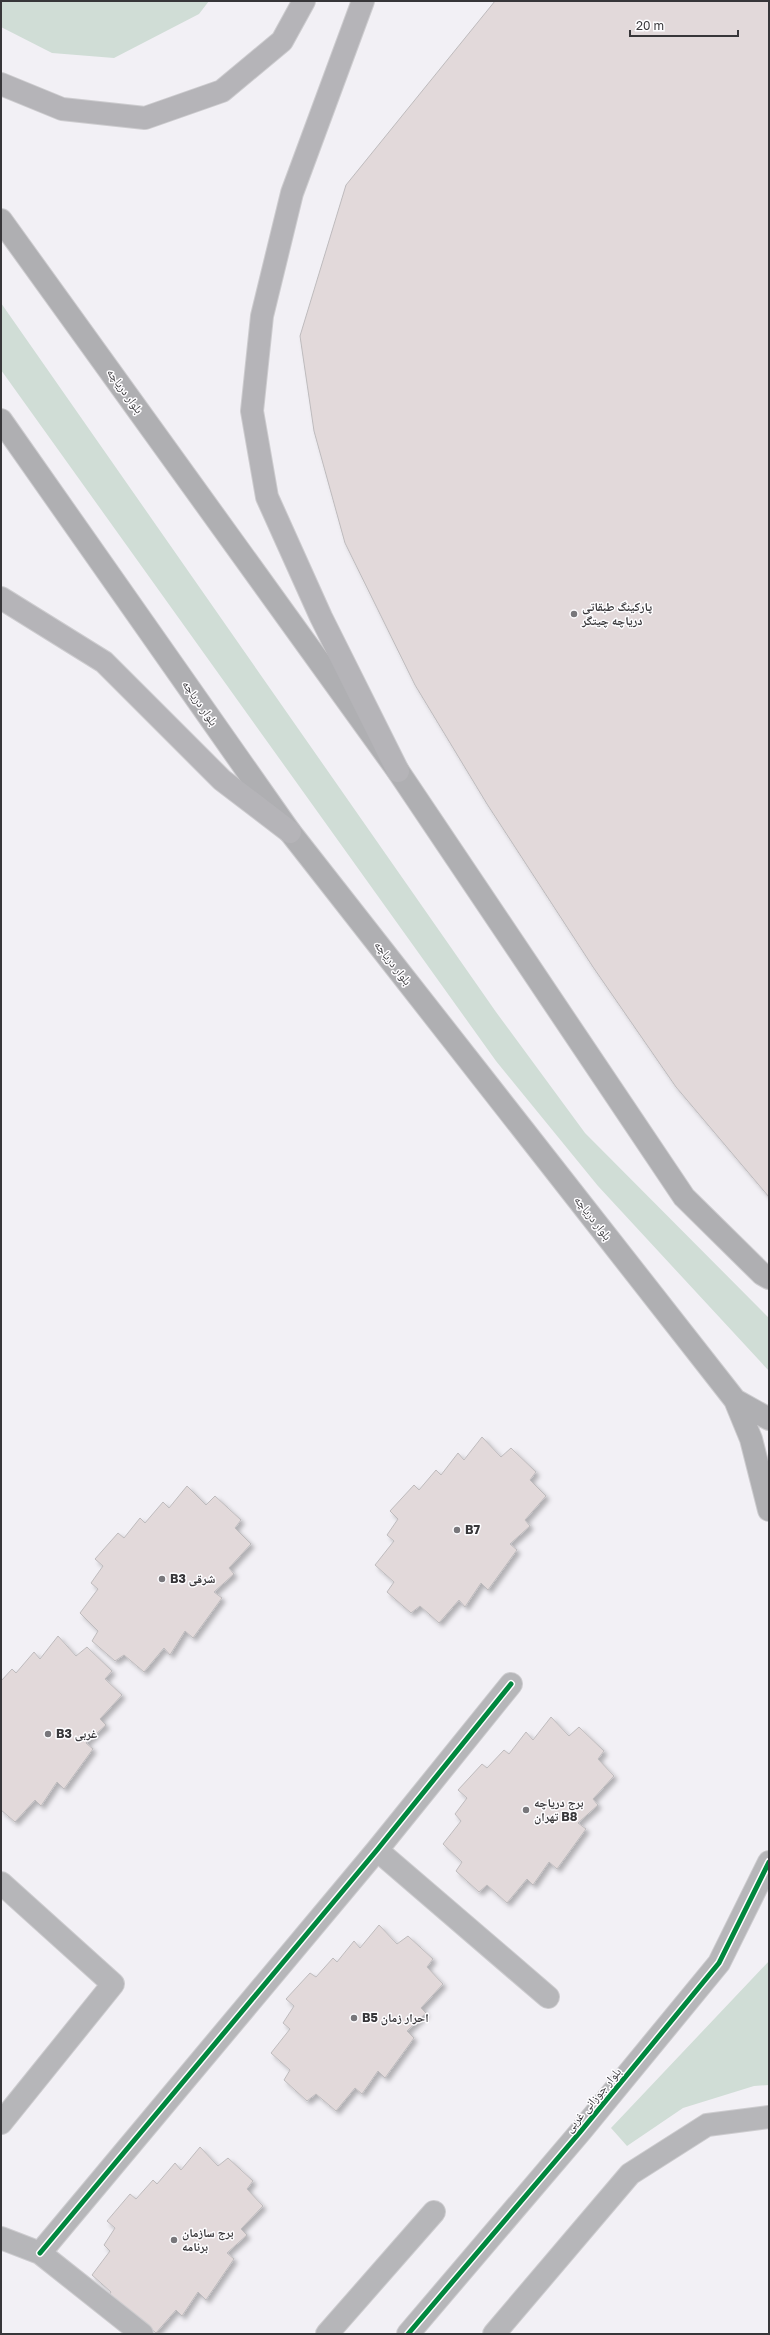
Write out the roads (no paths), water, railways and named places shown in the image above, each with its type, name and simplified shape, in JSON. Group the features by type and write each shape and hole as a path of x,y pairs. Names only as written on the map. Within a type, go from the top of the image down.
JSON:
{"highway":[{"path":"1,84 62,109 144,118 222,91 282,41 304,1"},
{"path":"363,1 292,193 262,316 252,410 268,496 321,617 398,771"},
{"path":"1,598 104,662 222,780 290,832"}],"main road":[{"name":"بلوار دریاچه","path":"1,220 398,771 684,1197 762,1274 769,1278"},
{"name":"بلوار دریاچه","path":"1,420 290,832 735,1400 751,1439 769,1510"},
{"path":"735,1400 769,1419"}],"street":[{"path":"40,2253 377,1850 510,1684"},
{"path":"377,1850 548,1997"},
{"name":"بلوار جوزانی غربی","path":"408,2334 581,2131 719,1963 769,1862"},
{"path":"1,1883 113,1984 1,2123"},
{"path":"494,2334 630,2174 707,2125 769,2117"},
{"path":"327,2334 434,2212"},
{"path":"1,2238 40,2253 142,2334"}],"place":[{"name":"پارکینگ طبقاتی دریاچه چیتگر","path":"574,614"},
{"name":"B7","path":"457,1530"},
{"name":"B3 شرقی","path":"162,1579"},
{"name":"B3 غربی","path":"48,1734"},
{"name":"برج دریاچه تهران B8","path":"526,1810"},
{"name":"B5 احرار زمان","path":"354,2018"},
{"name":"برج سازمان برنامه","path":"174,2240"}]}
